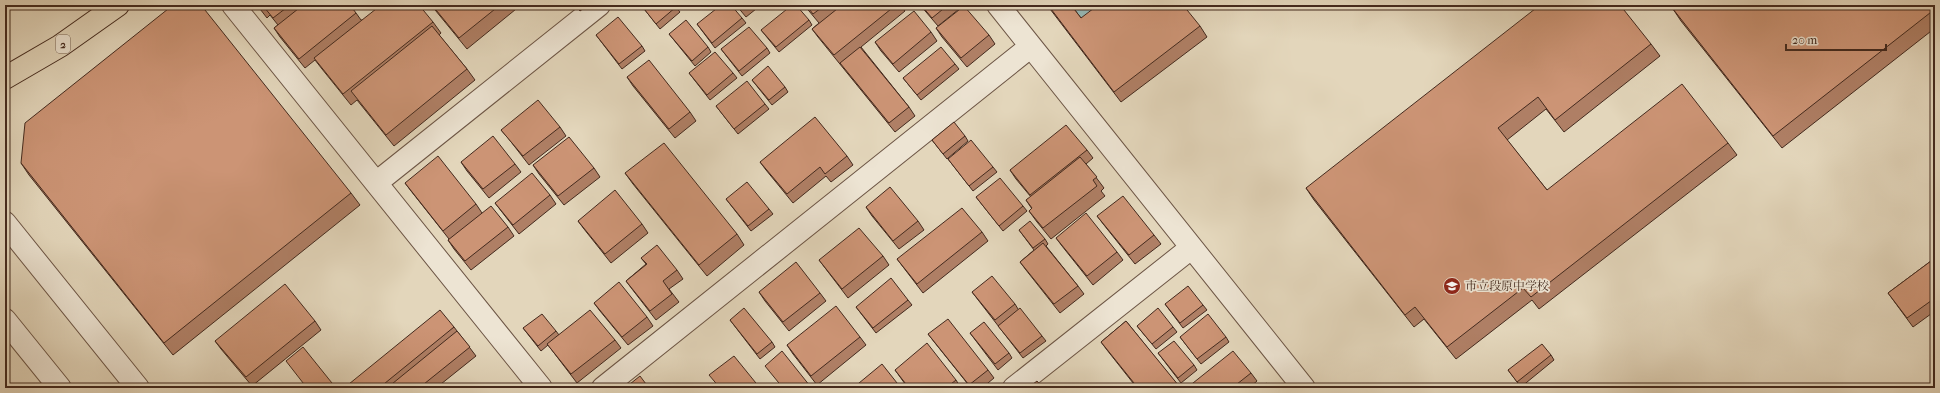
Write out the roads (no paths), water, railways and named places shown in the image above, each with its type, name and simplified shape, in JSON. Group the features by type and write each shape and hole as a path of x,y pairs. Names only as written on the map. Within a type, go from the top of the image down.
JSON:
{"highway":[{"name":"2","path":"5,78 60,46 118,5"}],"street":[{"path":"232,5 541,388"},
{"path":"376,183 599,5"},
{"path":"998,5 1030,47 1304,388"},
{"path":"603,388 1030,47"},
{"path":"5,223 138,388"},
{"path":"1014,388 1191,248"},
{"path":"5,320 60,388"}],"water":[{"path":"1070,5 1120,5 1088,29"}],"place":[{"name":"市立段原中学校","path":"1452,286"}]}
